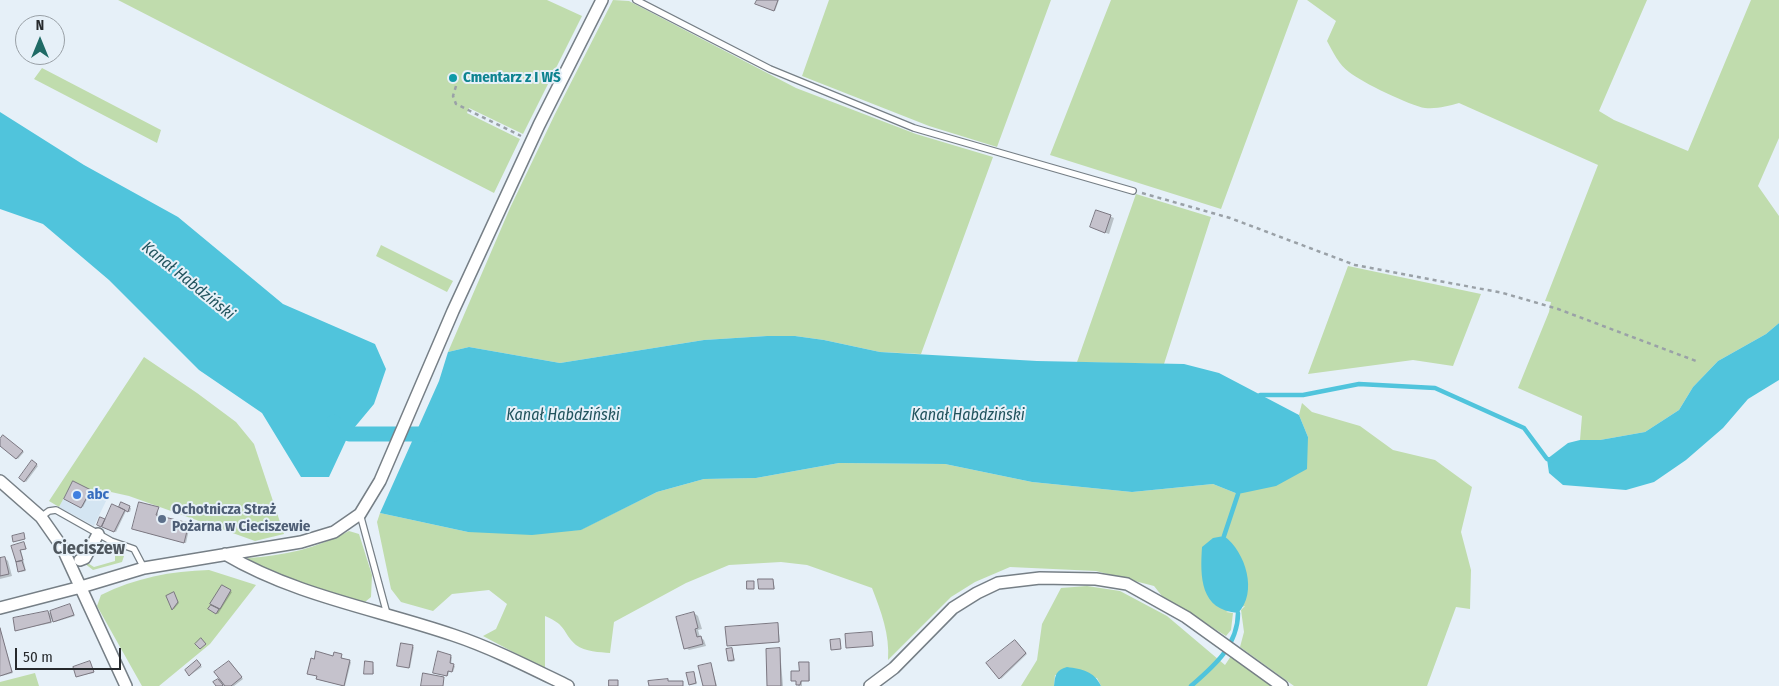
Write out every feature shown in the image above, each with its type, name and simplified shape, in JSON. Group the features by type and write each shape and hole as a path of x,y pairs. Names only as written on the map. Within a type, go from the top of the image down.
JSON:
{"street":[{"path":"0,608 144,568 318,538 346,525 360,514 380,481 532,141 602,0"},
{"path":"0,481 41,517 62,547 126,686"},
{"path":"80,560 85,558 98,534"},
{"path":"225,554 245,566 322,597 387,614 456,636 568,686"},
{"path":"870,686 894,668 953,608 998,583 1032,579 1096,579 1127,584 1186,617 1282,686"}],"lane":[{"path":"636,0 770,69 914,128 1133,190"},
{"path":"41,517 49,511 56,510 98,534 134,549 144,568"},
{"path":"360,514 387,614"}],"path":[{"path":"456,86 453,90 453,99 461,107 532,141"},
{"path":"1133,190 1230,218 1355,265 1502,293 1558,310 1696,361"}],"shaded area":[{"path":"73,481 107,499 94,526 59,507"}],"green space":[{"path":"118,0 547,0 582,16 523,134 469,108 467,113 520,139 494,193"},
{"path":"613,0 629,1 796,88 916,134 993,157 921,354 880,352 795,336 704,340 560,363 469,347 448,352 510,208"},
{"path":"829,0 1051,0 997,147 929,126 802,76"},
{"path":"1111,0 1298,0 1221,209 1050,155"},
{"path":"1307,0 1647,0 1599,111 1614,120 1688,151 1751,0 1779,0 1779,138 1758,186 1779,216 1779,323 1766,334 1718,361 1693,387 1679,410 1645,432 1600,440 1580,440 1582,416 1518,388 1549,312 1551,302 1545,301 1598,165 1459,103 1439,108 1425,108 1364,82 1342,66 1327,41 1336,21"},
{"path":"42,68 161,130 157,143 34,79"},
{"path":"1136,194 1211,217 1164,364 1077,362"},
{"path":"381,245 453,281 447,292 376,256"},
{"path":"1348,266 1481,294 1453,366 1413,360 1308,374"},
{"path":"144,357 236,422 254,444 284,534 255,541 129,496 111,492 107,499 73,481 59,507 49,501"},
{"path":"1302,403 1312,412 1360,426 1393,450 1435,460 1472,487 1461,532 1471,570 1470,609 1456,607 1427,686 1294,686 1240,647 1244,632 1241,610 1245,606 1226,612 1233,613 1231,630 1226,636 1162,596 1154,586 1096,571 1010,567 975,582 951,597 888,660 888,641 882,614 872,588 807,565 781,562 729,565 686,583 614,622 610,653 584,649 576,645 561,626 545,616 545,669 483,636 496,629 507,604 489,590 452,594 433,611 401,602 391,589 377,522 380,513 468,532 580,530 657,492 704,479 756,478 839,463 945,464 1032,482 1132,492 1213,484 1238,494 1308,437 1299,415"},
{"path":"349,531 359,534 372,575 371,597 365,602 298,584 248,561 248,558 287,553 313,546"},
{"path":"119,552 124,556 122,562 93,570 84,563 86,562 94,567 115,561 115,556"},
{"path":"209,570 256,585 210,644 159,686 142,686 97,606 101,595 127,584 154,576"},
{"path":"1087,586 1120,591 1167,616 1225,665 1231,656 1273,686 1101,686 1097,678 1055,675 1054,686 1021,686 1037,660 1042,624 1061,588"},
{"path":"35,673 39,686 0,686 0,682"}],"water":[{"path":"0,112 84,165 178,217 283,304 375,344 386,369 374,404 349,434 329,477 301,477 262,413 199,370 109,280 43,224 0,209"},
{"path":"1779,323 1779,380 1748,399 1723,428 1686,460 1654,482 1626,490 1563,485 1549,473 1547,459 1568,443 1580,440 1600,440 1645,432 1679,410 1693,387 1718,361 1766,334"},
{"path":"795,336 824,340 880,352 1037,361 1184,364 1219,373 1299,415 1308,437 1307,469 1276,486 1238,494 1213,484 1132,492 1032,482 945,464 839,463 756,478 704,479 657,492 581,530 532,535 468,532 380,513 439,381 448,352 469,347 560,363 704,340"},
{"path":"1224,536 1238,552 1247,573 1247,595 1244,605 1238,613 1225,611 1216,606 1209,599 1202,580 1202,547 1213,538"},
{"path":"1067,667 1083,670 1091,674 1101,686 1054,686 1057,674 1060,670"}],"building":[{"path":"757,0 778,0 774,11 755,4"},
{"path":"1096,210 1111,215 1105,233 1090,227"},
{"path":"3,435 23,451 16,459 0,446 0,439"},
{"path":"32,460 37,464 24,482 19,478"},
{"name":"abc","path":"73,481 91,490 81,508 64,499"},
{"path":"121,502 130,506 128,512 119,507"},
{"path":"139,502 159,507 156,515 189,523 184,543 132,529"},
{"path":"112,504 125,510 114,532 102,527"},
{"path":"100,517 105,519 101,527 97,525"},
{"path":"24,533 25,539 13,542 12,536"},
{"path":"24,542 26,549 20,550 23,560 16,562 11,546"},
{"path":"5,557 9,574 0,576 0,558"},
{"path":"22,561 25,570 18,572 16,562"},
{"path":"758,579 773,579 774,589 759,589"},
{"path":"747,581 754,581 754,589 747,589"},
{"path":"222,585 231,590 220,609 210,604"},
{"path":"174,592 178,602 172,610 166,596"},
{"path":"70,604 74,615 53,622 50,611"},
{"path":"211,605 219,609 216,614 208,609"},
{"path":"48,611 51,622 15,631 13,618"},
{"path":"694,612 698,628 695,629 697,637 701,636 703,644 684,649 676,617"},
{"path":"778,623 779,642 727,646 725,627"},
{"path":"0,628 12,672 0,676"},
{"path":"872,632 873,646 846,648 845,634"},
{"path":"201,638 206,644 200,649 195,644"},
{"path":"840,639 841,649 831,650 830,640"},
{"path":"1015,640 1026,653 999,679 986,663"},
{"path":"401,643 413,645 409,668 397,666"},
{"path":"732,648 734,660 728,661 726,649"},
{"path":"780,648 781,686 767,686 766,649"},
{"path":"316,651 333,656 334,652 342,654 341,658 350,660 344,686 316,679 317,676 307,674 311,658 314,659"},
{"path":"438,651 451,655 450,663 454,664 452,672 448,671 447,676 433,673"},
{"path":"197,660 201,665 189,676 185,670"},
{"path":"90,661 94,672 76,677 73,667"},
{"path":"229,661 242,677 231,686 225,686 214,672"},
{"path":"365,661 373,662 373,674 364,674"},
{"path":"799,662 809,662 809,681 801,681 800,685 796,685 796,681 791,681 791,671 799,671"},
{"path":"711,663 716,686 703,686 698,666"},
{"path":"694,672 696,683 689,685 686,673"},
{"path":"423,673 444,677 443,686 421,686"},
{"path":"218,679 222,686 216,686 213,682"},
{"path":"668,679 668,681 683,681 683,686 649,686 648,681"},
{"path":"609,680 618,680 618,686 609,686"}],"waterway":[{"path":"1256,398 1260,395 1303,395 1359,384 1435,388 1524,428 1547,459 1552,460"},
{"name":"Kanał Habdziński","path":"334,422 349,434 434,434"},
{"path":"1224,536 1238,494"},
{"path":"1191,686 1216,663 1229,646 1234,636 1238,613"}],"place":[{"name":"Cmentarz z I WŚ","path":"453,78"},
{"name":"abc","path":"77,495"},
{"name":"Ochotnicza Straż Pożarna w Cieciszewie","path":"162,519"}],"district":[{"name":"Cieciszew","path":"89,549"}]}
